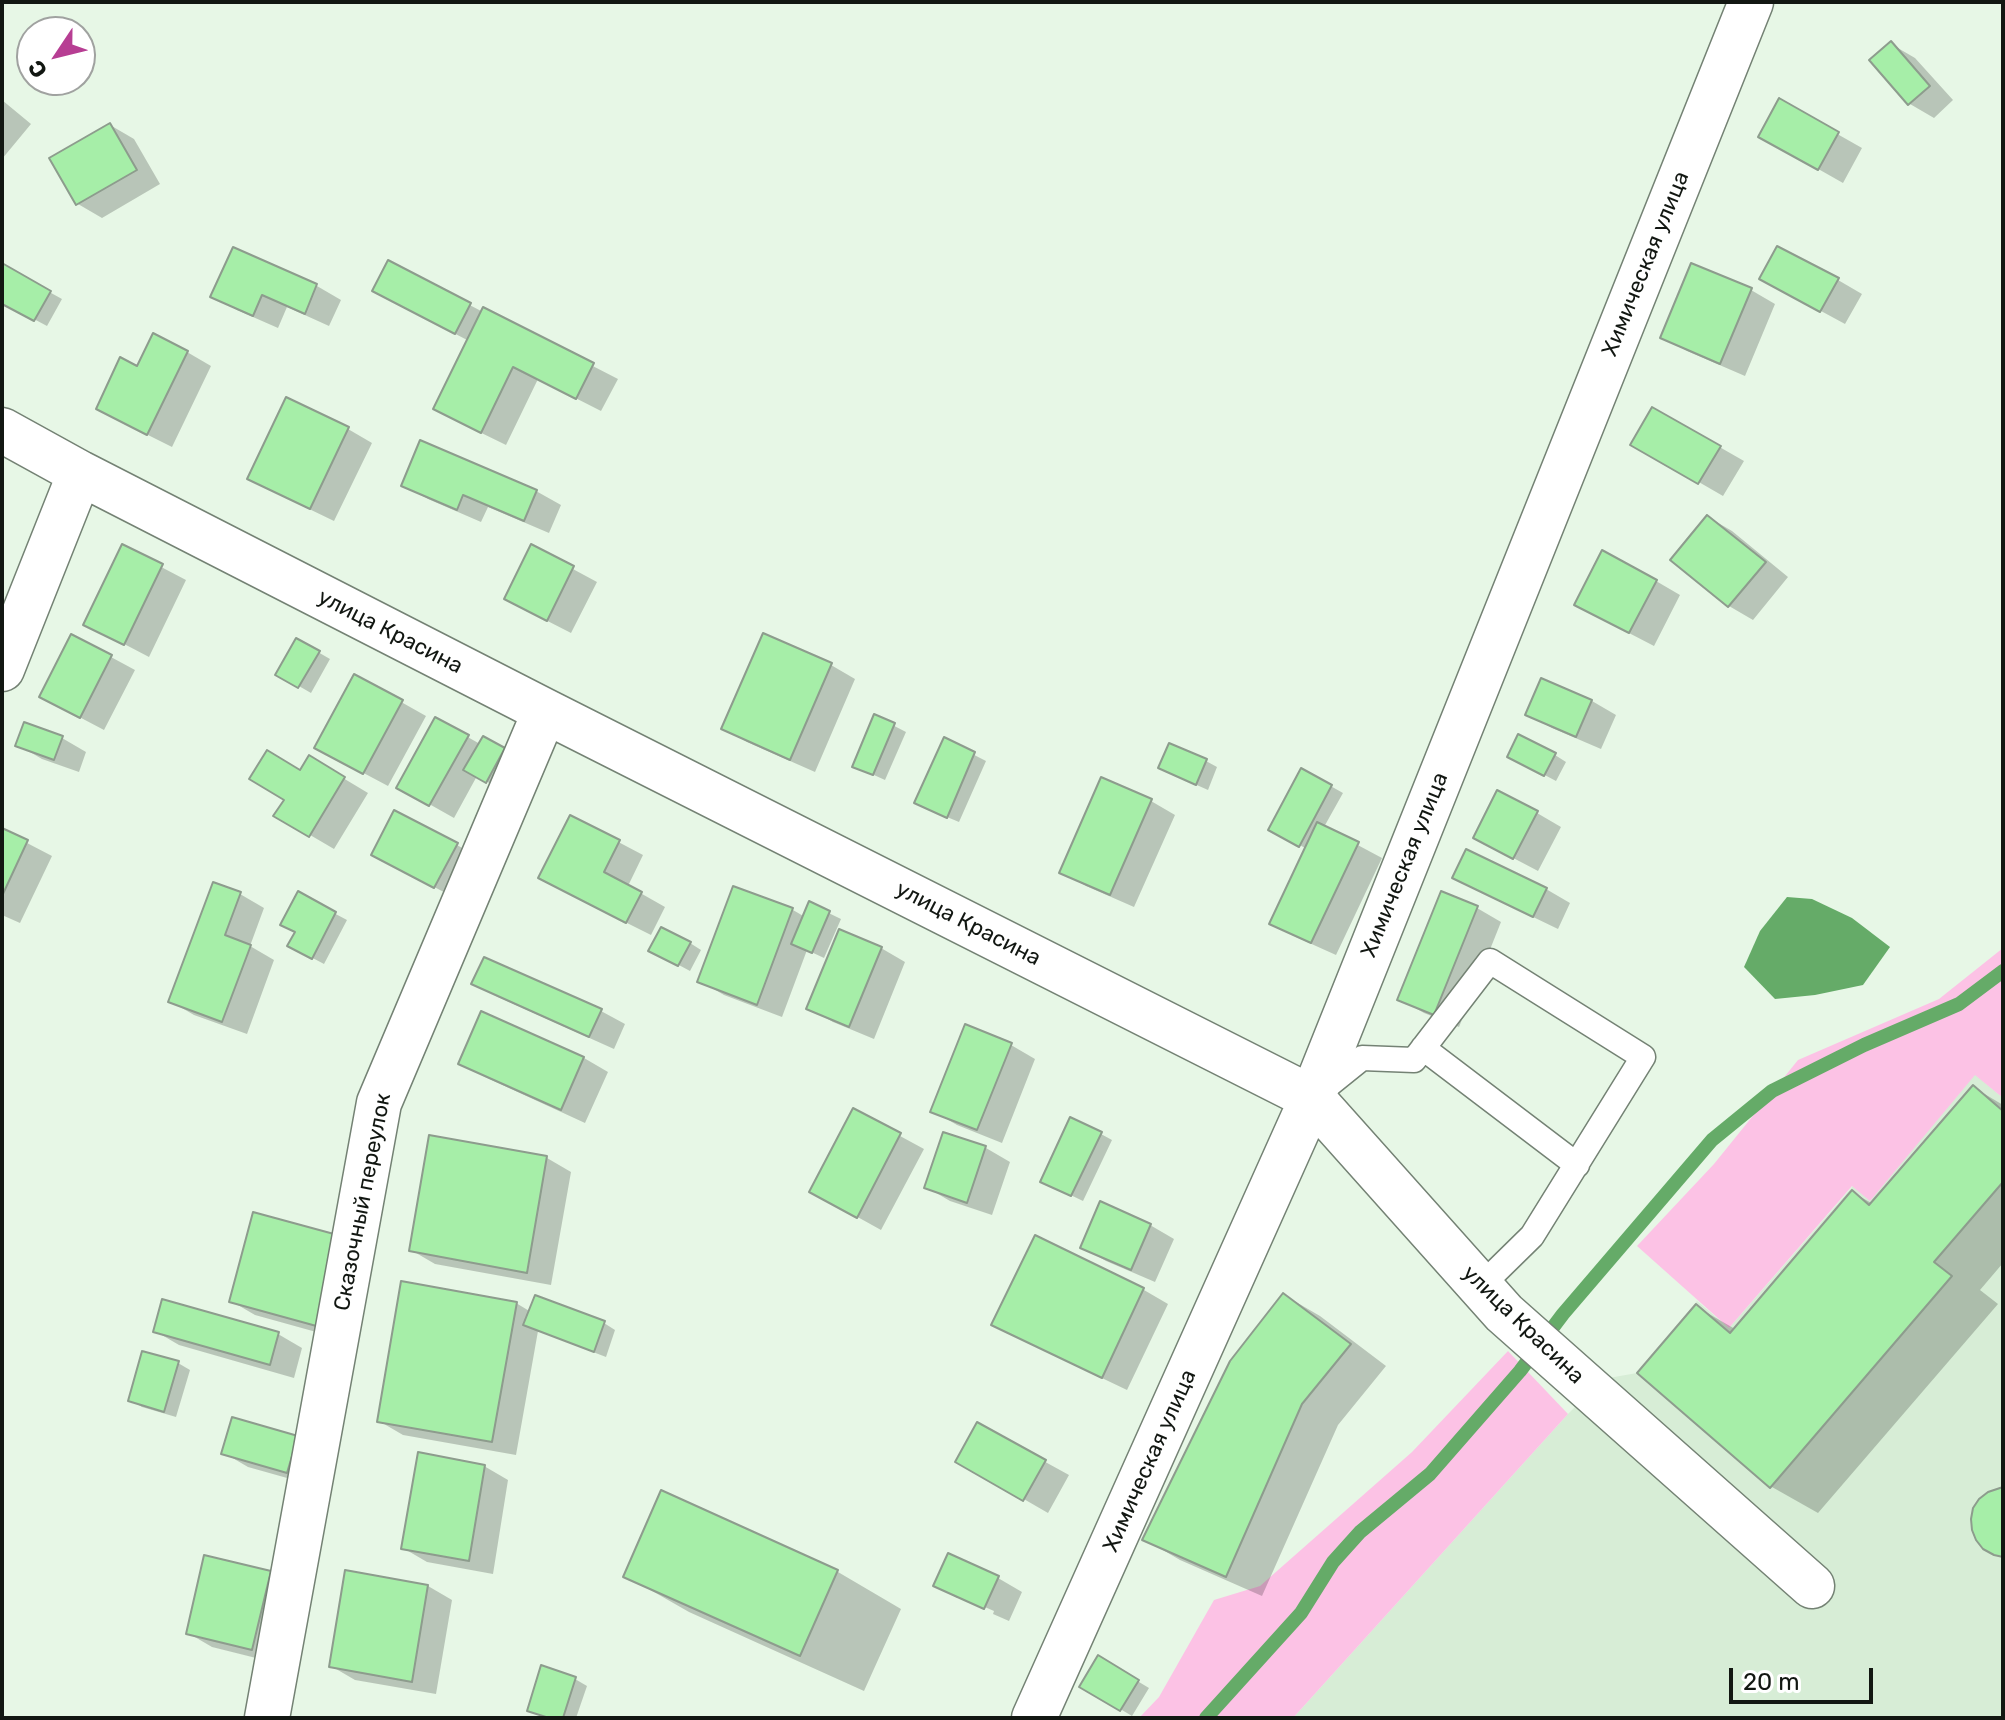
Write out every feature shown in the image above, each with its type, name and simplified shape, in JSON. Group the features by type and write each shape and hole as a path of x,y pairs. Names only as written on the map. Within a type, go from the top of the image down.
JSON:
{"street":[{"name":"Химическая улица","path":"1034,1718 1312,1098 1751,2"},
{"name":"улица Красина","path":"2,430 545,711 1312,1098 1492,1300 1812,1586"},
{"path":"2,669 80,473"},
{"name":"Сказочный переулок","path":"267,1718 379,1103 545,711"}],"lane":[{"path":"1312,1098 1362,1058 1414,1060 1490,961 1643,1057 1492,1300"},
{"path":"1423,1048 1577,1165"}],"shaded area":[{"path":"1787,897 1812,899 1852,918 1890,947 1863,985 1775,999 1744,967 1760,931"},
{"path":"2003,948 2003,1098 1975,1075 1870,1201 1852,1186 1729,1328 1637,1246 1714,1164 1798,1060 1939,999"},
{"path":"1975,1074 2003,1098 2003,1718 1293,1718 1603,1379 1637,1373 1697,1301 1729,1328 1853,1186 1870,1200"},
{"path":"1508,1351 1568,1414 1293,1718 1139,1718 1159,1697 1214,1600 1260,1586 1412,1452"}],"building":[{"path":"1891,41 1930,86 1908,105 1869,60"},
{"path":"1779,98 1839,132 1818,170 1758,137"},
{"path":"110,123 137,170 76,205 49,158"},
{"path":"1777,246 1839,278 1820,312 1759,279"},
{"path":"233,247 317,284 305,314 262,295 253,316 210,297"},
{"path":"388,260 471,303 455,334 372,291"},
{"path":"2,263 51,291 34,321 2,304"},
{"path":"1691,263 1752,288 1720,364 1660,338"},
{"path":"483,307 594,363 576,399 513,367 481,433 433,409"},
{"path":"153,333 188,351 147,435 96,409 120,357 137,366"},
{"path":"286,397 349,427 310,509 247,479"},
{"path":"1652,407 1721,446 1698,484 1630,445"},
{"path":"420,440 537,490 524,521 463,495 457,510 401,486"},
{"path":"1707,515 1766,562 1728,607 1670,560"},
{"path":"122,544 163,564 124,645 83,625"},
{"path":"531,544 574,566 547,621 504,599"},
{"path":"1602,550 1657,580 1629,633 1574,605"},
{"path":"763,633 832,663 790,760 721,729"},
{"path":"71,634 112,655 80,718 39,697"},
{"path":"296,638 320,651 298,688 275,675"},
{"path":"354,674 403,700 363,774 314,748"},
{"path":"1541,678 1592,700 1576,737 1525,715"},
{"path":"874,714 895,723 873,775 852,767"},
{"path":"435,717 469,735 429,806 396,788"},
{"path":"24,722 63,736 54,760 15,746"},
{"path":"1518,734 1556,753 1544,776 1507,757"},
{"path":"483,736 505,748 486,783 463,770"},
{"path":"944,737 975,752 947,818 914,803"},
{"path":"1169,743 1207,759 1196,785 1158,768"},
{"path":"267,750 300,770 309,755 345,777 309,837 273,816 284,800 249,779"},
{"path":"1301,768 1332,785 1299,847 1268,830"},
{"path":"1101,777 1152,799 1110,895 1059,873"},
{"path":"1497,790 1538,811 1513,859 1473,838"},
{"path":"394,810 458,843 434,888 371,855"},
{"path":"570,815 620,840 604,872 642,892 626,923 538,878"},
{"path":"1317,822 1359,842 1311,943 1269,924"},
{"path":"2,828 28,840 2,896"},
{"path":"1466,849 1547,888 1533,917 1452,878"},
{"path":"213,882 241,892 225,935 251,945 222,1022 168,1002"},
{"path":"733,886 793,908 757,1005 697,982"},
{"path":"298,891 336,912 312,959 287,946 295,932 280,925"},
{"path":"1441,891 1478,906 1434,1015 1397,1000"},
{"path":"809,901 830,911 812,953 791,944"},
{"path":"661,927 691,942 678,966 648,951"},
{"path":"839,929 882,947 849,1027 806,1009"},
{"path":"484,957 602,1009 589,1037 471,984"},
{"path":"481,1011 584,1057 561,1110 458,1064"},
{"path":"965,1024 1012,1043 977,1130 930,1112"},
{"path":"1973,1085 2003,1111 2003,1182 1934,1262 1952,1276 1770,1488 1637,1373 1696,1304 1730,1333 1852,1190 1869,1205"},
{"path":"853,1108 901,1133 857,1218 809,1192"},
{"path":"1070,1117 1102,1132 1071,1196 1040,1182"},
{"path":"943,1132 986,1146 967,1203 924,1188"},
{"path":"429,1135 547,1156 527,1273 409,1251"},
{"path":"1100,1201 1151,1224 1131,1270 1080,1248"},
{"path":"253,1212 345,1237 320,1327 229,1302"},
{"path":"1035,1235 1144,1288 1102,1378 991,1325"},
{"path":"401,1281 517,1302 492,1442 377,1422"},
{"path":"1283,1293 1351,1344 1302,1404 1226,1577 1142,1540 1230,1361"},
{"path":"535,1295 605,1321 594,1352 523,1325"},
{"path":"162,1299 279,1332 270,1365 153,1332"},
{"path":"142,1351 179,1361 164,1412 128,1401"},
{"path":"232,1417 298,1436 287,1473 221,1454"},
{"path":"977,1422 1046,1460 1023,1501 955,1462"},
{"path":"418,1452 485,1465 469,1561 401,1549"},
{"path":"2003,1487 2003,1557 1983,1549 1972,1530 1971,1519 1979,1499"},
{"path":"661,1490 838,1570 800,1656 623,1577"},
{"path":"948,1553 999,1576 984,1609 933,1586"},
{"path":"204,1555 271,1571 252,1650 186,1634"},
{"path":"345,1570 428,1585 412,1682 329,1667"},
{"path":"1098,1655 1139,1680 1120,1711 1079,1687"},
{"path":"541,1665 576,1677 563,1718 549,1718 527,1711"}],"waterway":[{"path":"1206,1718 1301,1613 1333,1562 1360,1532 1430,1474 1712,1140 1772,1091 1864,1045 1959,1004 2003,971"}]}
